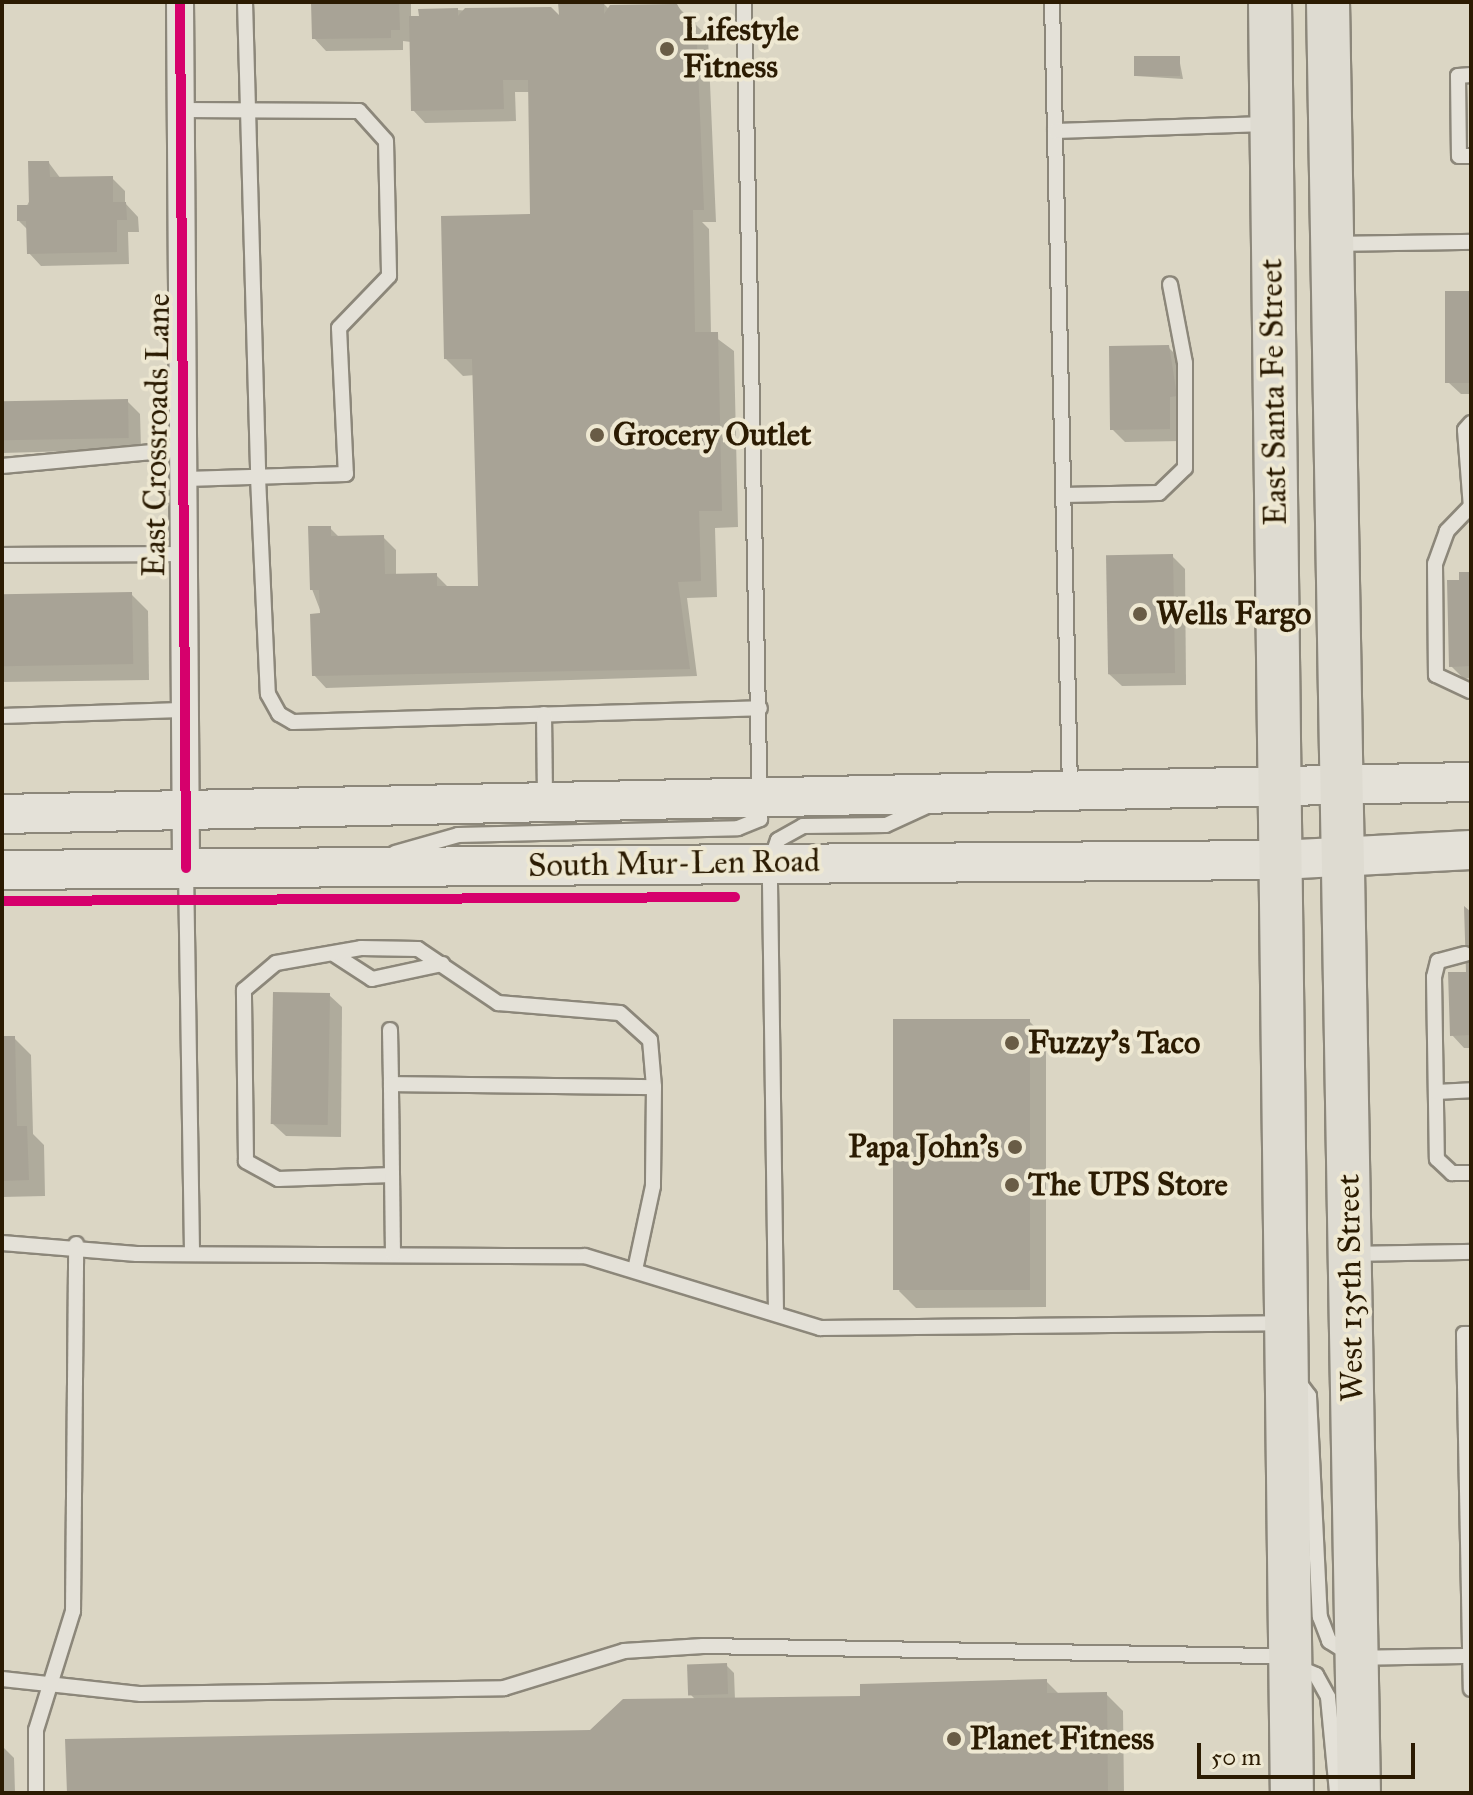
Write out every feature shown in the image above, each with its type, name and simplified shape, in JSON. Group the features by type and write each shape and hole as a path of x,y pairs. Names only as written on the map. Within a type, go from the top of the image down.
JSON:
{"main road":[{"name":"East Santa Fe Street","path":"1270,2 1278,783"},
{"name":"East Santa Fe Street","path":"1328,2 1337,244 1344,782"},
{"name":"West 135th Street","path":"1344,782 1359,1793"},
{"name":"South Mur-Len Road","path":"2,814 1278,783 1471,782"},
{"name":"West 135th Street","path":"1278,783 1292,1793"},
{"name":"South Mur-Len Road","path":"2,870 1279,860 1346,852 1471,850"}],"street":[{"name":"East Crossroads Lane","path":"180,2 187,449 181,554 181,710 186,868"}],"lane":[{"path":"245,2 258,477 268,694 279,714 293,722 760,708"},
{"path":"348,867 458,835 738,828 760,819 762,795 744,2"},
{"path":"1052,2 1070,788"},
{"path":"1471,75 1458,76 1459,156 1471,156"},
{"path":"182,110 359,111 386,141 389,276 339,328 346,474 186,479"},
{"path":"1055,131 1271,124"},
{"path":"1337,244 1471,242"},
{"path":"1063,495 1159,493 1185,468 1185,363 1170,284"},
{"path":"1471,423 1465,430 1470,508 1447,531 1435,564 1436,675 1471,691"},
{"path":"2,466 187,449"},
{"path":"2,555 181,554"},
{"path":"2,716 181,710"},
{"path":"544,714 545,800"},
{"path":"776,1313 770,863 778,840 803,826 886,825 965,790"},
{"path":"186,868 192,1254"},
{"path":"392,1175 278,1179 246,1161 244,990 276,963 361,948 418,949 498,1003 620,1013 650,1040 654,1087 653,1186 635,1270"},
{"path":"1465,954 1438,961 1434,977 1437,1159 1452,1173 1471,1173"},
{"path":"335,955 372,979 442,964"},
{"path":"390,1030 393,1254"},
{"path":"391,1084 654,1087"},
{"path":"1436,1092 1471,1090"},
{"path":"2,1243 76,1244 192,1254 551,1253 635,1270 820,1328 1286,1343 1309,1396 1320,1617 1329,1641 1356,1658 1470,1656"},
{"path":"36,1793 36,1730 73,1611 76,1244"},
{"path":"1350,1254 1471,1252"},
{"path":"1471,1334 1464,1334 1471,1689"},
{"path":"2,1679 48,1690 504,1688 624,1651 703,1646 1291,1662 1316,1675 1328,1697 1337,1793"}],"building":[{"path":"311,2 399,2 400,30 391,30 391,38 312,39"},
{"path":"558,2 604,2 604,14 610,5 677,4 687,22 696,22 704,210 693,210 695,332 718,332 722,511 699,511 701,581 678,582 690,669 312,676 310,614 320,613 319,590 310,590 308,526 331,526 331,536 384,535 385,574 437,573 437,586 478,586 472,359 444,359 441,216 530,214 528,80 503,80 504,109 411,111 409,16 419,16 418,9 458,8 458,16 465,8 551,7 559,15"},
{"path":"1134,56 1180,56 1180,76 1134,76"},
{"path":"28,161 49,161 50,177 113,176 113,202 126,202 127,220 117,220 117,252 27,254 26,221 17,221 17,205 29,205"},
{"path":"1445,291 1471,291 1471,383 1445,383"},
{"path":"1169,345 1177,396 1170,397 1170,429 1110,430 1109,346"},
{"path":"128,399 129,438 3,440 2,401"},
{"name":"Wells Fargo","path":"1173,554 1175,673 1108,674 1106,555"},
{"path":"1459,572 1471,572 1471,666 1449,667 1447,580 1459,580"},
{"path":"132,592 133,664 3,666 2,594"},
{"path":"1464,906 1471,912 1471,1035 1450,1036 1448,972 1466,972"},
{"path":"273,992 330,993 328,1125 271,1124"},
{"path":"893,1019 1030,1019 1030,1290 893,1290"},
{"path":"2,1036 15,1036 17,1126 27,1126 29,1180 2,1181"},
{"path":"727,1663 728,1694 688,1695 687,1664"},
{"path":"1047,1679 1047,1693 1107,1692 1108,1793 67,1793 65,1739 590,1730 623,1699 860,1696 860,1684"}],"cycle path":[{"path":"180,2 186,868"},
{"path":"2,901 735,897"}],"place":[{"name":"Lifestyle Fitness","path":"667,49"},
{"name":"Grocery Outlet","path":"597,435"},
{"name":"Wells Fargo","path":"1140,614"},
{"name":"Fuzzy's Taco","path":"1012,1043"},
{"name":"Papa John's","path":"1015,1147"},
{"name":"The UPS Store","path":"1012,1185"},
{"name":"Planet Fitness","path":"954,1739"}]}
